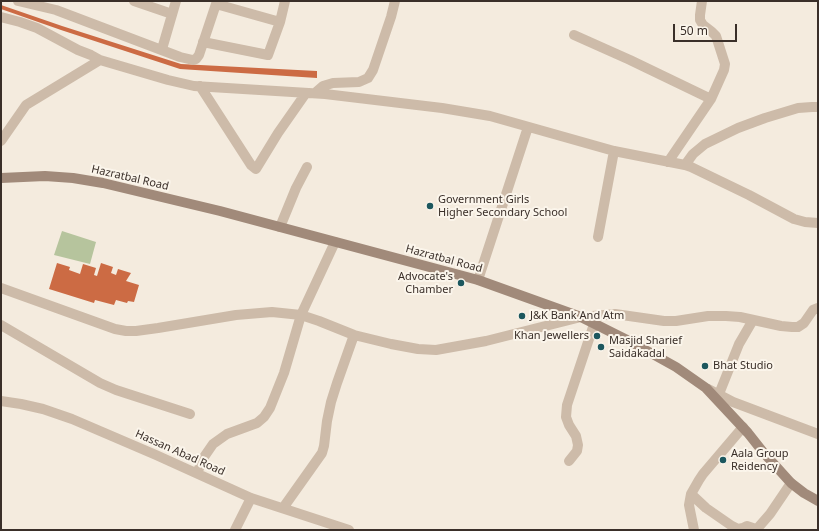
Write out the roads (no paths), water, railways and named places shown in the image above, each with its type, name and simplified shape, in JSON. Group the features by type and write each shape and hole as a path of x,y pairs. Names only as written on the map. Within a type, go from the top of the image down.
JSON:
{"main road":[{"name":"Hazratbal Road","path":"1,178 45,176 73,178 103,183 220,211 478,280 580,317 631,342 676,367 706,388 743,427 791,483 804,494 818,501"}],"street":[{"path":"18,1 56,10 180,57 193,60 199,55 216,3 280,22"},
{"path":"134,1 172,14"},
{"path":"162,49 176,1"},
{"path":"204,42 268,55 280,22 285,1"},
{"path":"200,86 255,172 278,133 310,93 323,86 333,83 359,82 368,78 374,70 392,17 395,1"},
{"path":"668,162 710,99 724,70 725,64 716,36 701,22 700,16 702,1"},
{"path":"1,17 37,28 100,60 194,86 368,98 442,108 490,116 614,151 685,165 749,195 794,219 818,223"},
{"path":"574,35 630,60 710,99"},
{"path":"1,141 26,105 100,60"},
{"path":"685,165 693,154 705,144 738,128 798,108 818,107"},
{"path":"478,280 528,127"},
{"path":"598,237 614,151"},
{"path":"280,227 306,167"},
{"path":"197,473 204,457 213,444 227,434 257,423 264,417 270,408 284,374 301,315 335,242"},
{"path":"1,288 126,332 236,315 272,312 301,315 354,335 391,344 418,349 436,350 486,341 580,317 615,314 664,321 676,321 708,316 726,316 740,317 781,326 798,327 814,317 813,310 818,308"},
{"path":"719,394 739,344 754,320"},
{"path":"569,461 577,451 578,445 576,436 566,417 567,405 594,324"},
{"path":"1,325 100,384 190,414"},
{"path":"283,508 322,453 331,402 354,335"},
{"path":"706,388 733,402 818,434"},
{"name":"Hassan Abad Road","path":"1,401 36,407 72,419 251,498 349,530"},
{"path":"694,530 689,505 691,494 703,474 743,427"},
{"path":"691,494 706,508 732,526 738,529 747,526 756,530 770,514 791,483"},
{"path":"235,530 251,498"}],"place":[{"name":"Government Girls Higher Secondary School","path":"430,206"},
{"name":"Advocate's Chamber","path":"461,283"},
{"name":"J&K Bank And Atm","path":"522,316"},
{"name":"Khan Jewellers","path":"597,336"},
{"name":"Masjid Sharief Saidakadal","path":"601,347"},
{"name":"Bhat Studio","path":"705,366"},
{"name":"Aala Group Reidency","path":"723,460"}]}
